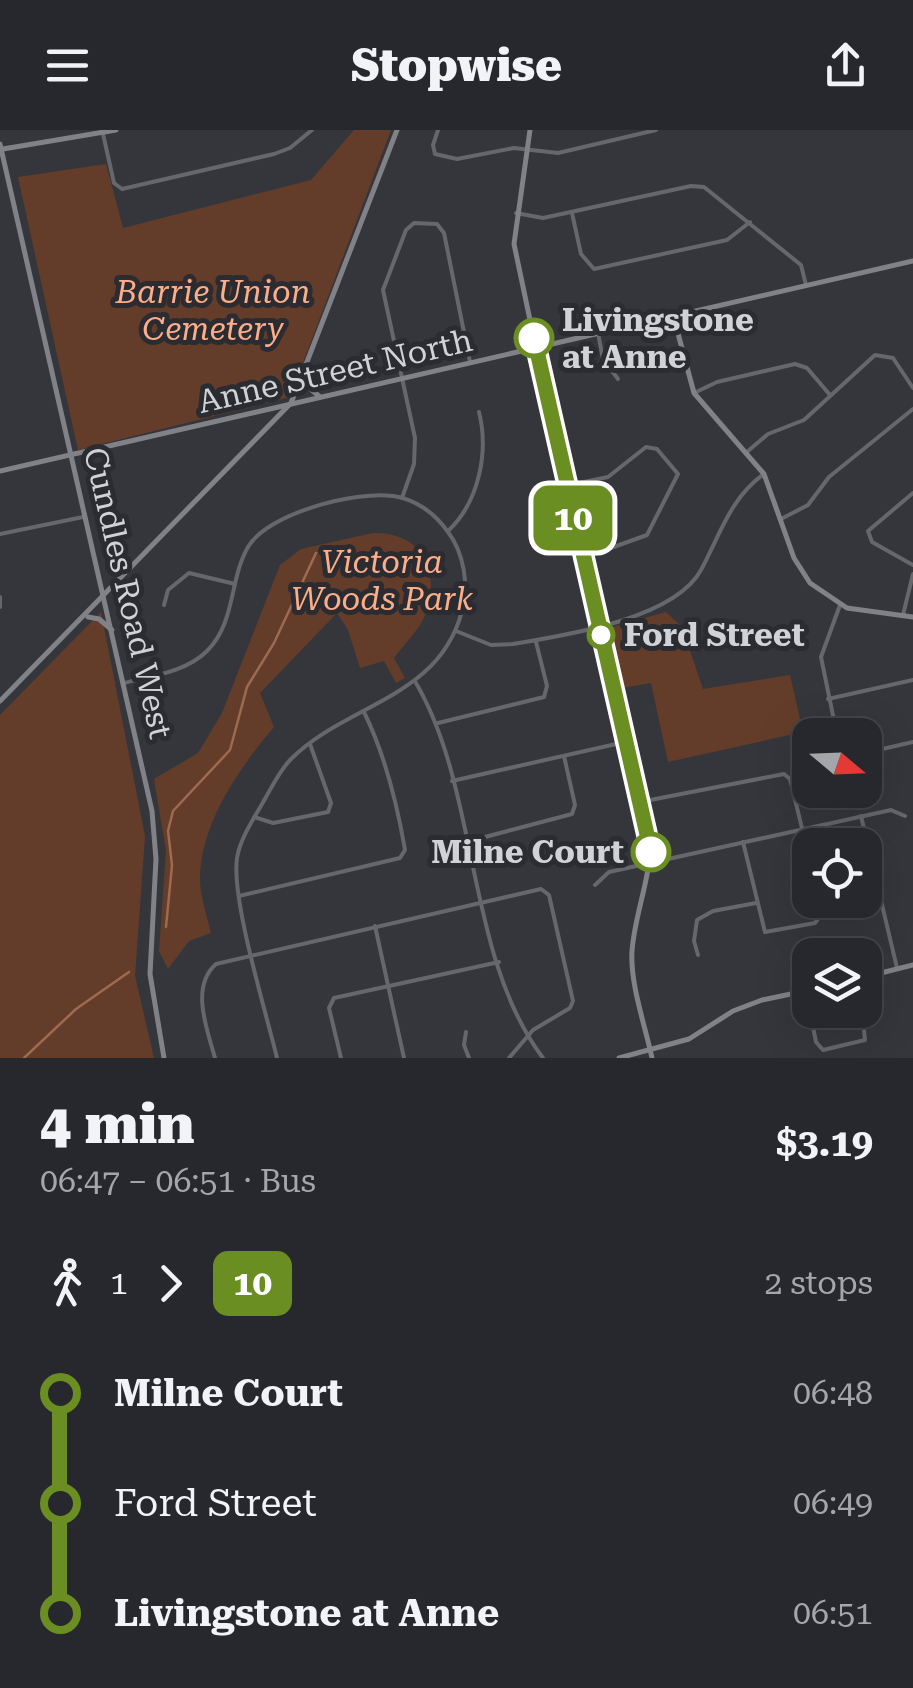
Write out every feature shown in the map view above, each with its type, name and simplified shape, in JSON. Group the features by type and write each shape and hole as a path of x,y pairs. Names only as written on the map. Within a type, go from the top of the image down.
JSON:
{"street":[{"path":"55,130 56,140"},
{"path":"0,148 116,130"},
{"path":"103,134 114,183 122,189 274,154 290,148 312,130"},
{"path":"0,701 105,598 253,437 291,403 398,130"},
{"path":"438,130 432,145 435,154 445,159 528,150 558,153 656,130"},
{"path":"530,130 514,244 651,862 632,958 651,1054"},
{"name":"Cundles Road West","path":"0,148 74,455 152,811 156,860 150,974 164,1058"},
{"path":"516,213 543,218 691,186 716,194 801,265 806,285"},
{"path":"572,213 581,254 594,268 727,240 750,222"},
{"path":"402,498 414,464 416,438 382,290 406,230 414,223 437,224 444,233 470,363"},
{"name":"Anne Street North","path":"0,471 913,261"},
{"path":"673,315 694,393 764,474 802,572 820,593 840,605 913,616"},
{"path":"598,333 603,359 618,379"},
{"path":"748,452 768,434 804,420 879,354 895,360 913,388"},
{"path":"694,393 717,382 795,364 808,368 830,395"},
{"path":"300,380 321,398"},
{"path":"781,518 808,505 829,478 913,409"},
{"path":"448,531 465,511 484,458 485,438 479,412"},
{"path":"565,486 608,477 646,446 657,450 678,474 647,535 582,558"},
{"path":"456,632 491,645 536,640 651,612 679,597 700,571 738,496 764,474"},
{"path":"913,493 868,531 872,542 913,566"},
{"path":"124,683 180,668 207,651 224,628 249,546 274,521 377,496 402,498 427,510 448,531 460,553 464,602 456,632 436,663 416,683 310,744 285,766 254,817 237,858 239,896 277,1058"},
{"path":"0,534 87,516"},
{"path":"164,605 168,590 189,573 236,585"},
{"path":"903,615 913,574"},
{"path":"0,597 0,607"},
{"path":"833,718 822,649 840,605"},
{"path":"85,618 95,617 114,632"},
{"path":"438,722 544,697 547,686 536,640"},
{"path":"828,699 913,680"},
{"path":"416,683 438,722 499,962 527,1036 543,1058"},
{"path":"239,896 400,858 405,850 401,824 378,742 364,712"},
{"path":"452,781 624,742"},
{"path":"882,749 913,742"},
{"path":"254,817 272,823 328,812 331,803 310,744"},
{"path":"466,842 572,814 575,806 564,756"},
{"path":"640,802 781,773 790,780 804,828"},
{"path":"808,828 891,810 905,816"},
{"path":"862,816 897,969"},
{"path":"595,884 609,872 792,832"},
{"path":"744,842 762,929 771,934 815,923 819,918"},
{"path":"214,1058 203,1011 206,975 216,964 532,889 549,896 572,1001 570,1008 527,1036 509,1058"},
{"path":"698,956 694,941 696,920 714,911 756,902"},
{"path":"375,926 404,1058"},
{"path":"341,1058 330,1003 334,998 499,962"},
{"path":"882,973 913,965"},
{"path":"619,1058 651,1054 690,1039 746,1006 792,994"},
{"path":"814,1028 816,1042 823,1050 865,1040 864,1028"},
{"path":"466,1032 464,1045 469,1058"}],"green space":[{"name":"Barrie Union Cemetery","path":"354,130 391,130 290,397 78,450 18,177 106,164 123,228 311,180"},
{"name":"Victoria Woods Park","path":"373,533 390,534 415,546 428,568 431,582 426,613 394,658 405,678 396,683 384,661 360,668 348,630 337,613 260,693 274,727 224,797 202,858 200,886 211,933 189,941 168,969 159,951 166,851 154,779 198,753 222,713 280,565 301,549"},
{"path":"101,612 145,836 135,976 154,1058 0,1058 0,715"},
{"path":"666,612 682,627 703,689 790,675 800,718 792,718 792,734 668,762 651,683 622,688 609,628"}],"waterway":[{"path":"166,927 172,865 168,831 173,811 230,750 247,687 274,643 316,553"},
{"path":"24,1058 76,1009 129,972"}],"bus line":[{"name":"10","path":"534,338 651,852"}],"place":[{"name":"Livingstone at Anne","path":"534,338"},
{"name":"Ford Street","path":"601,635"},
{"name":"Milne Court","path":"651,852"}]}
